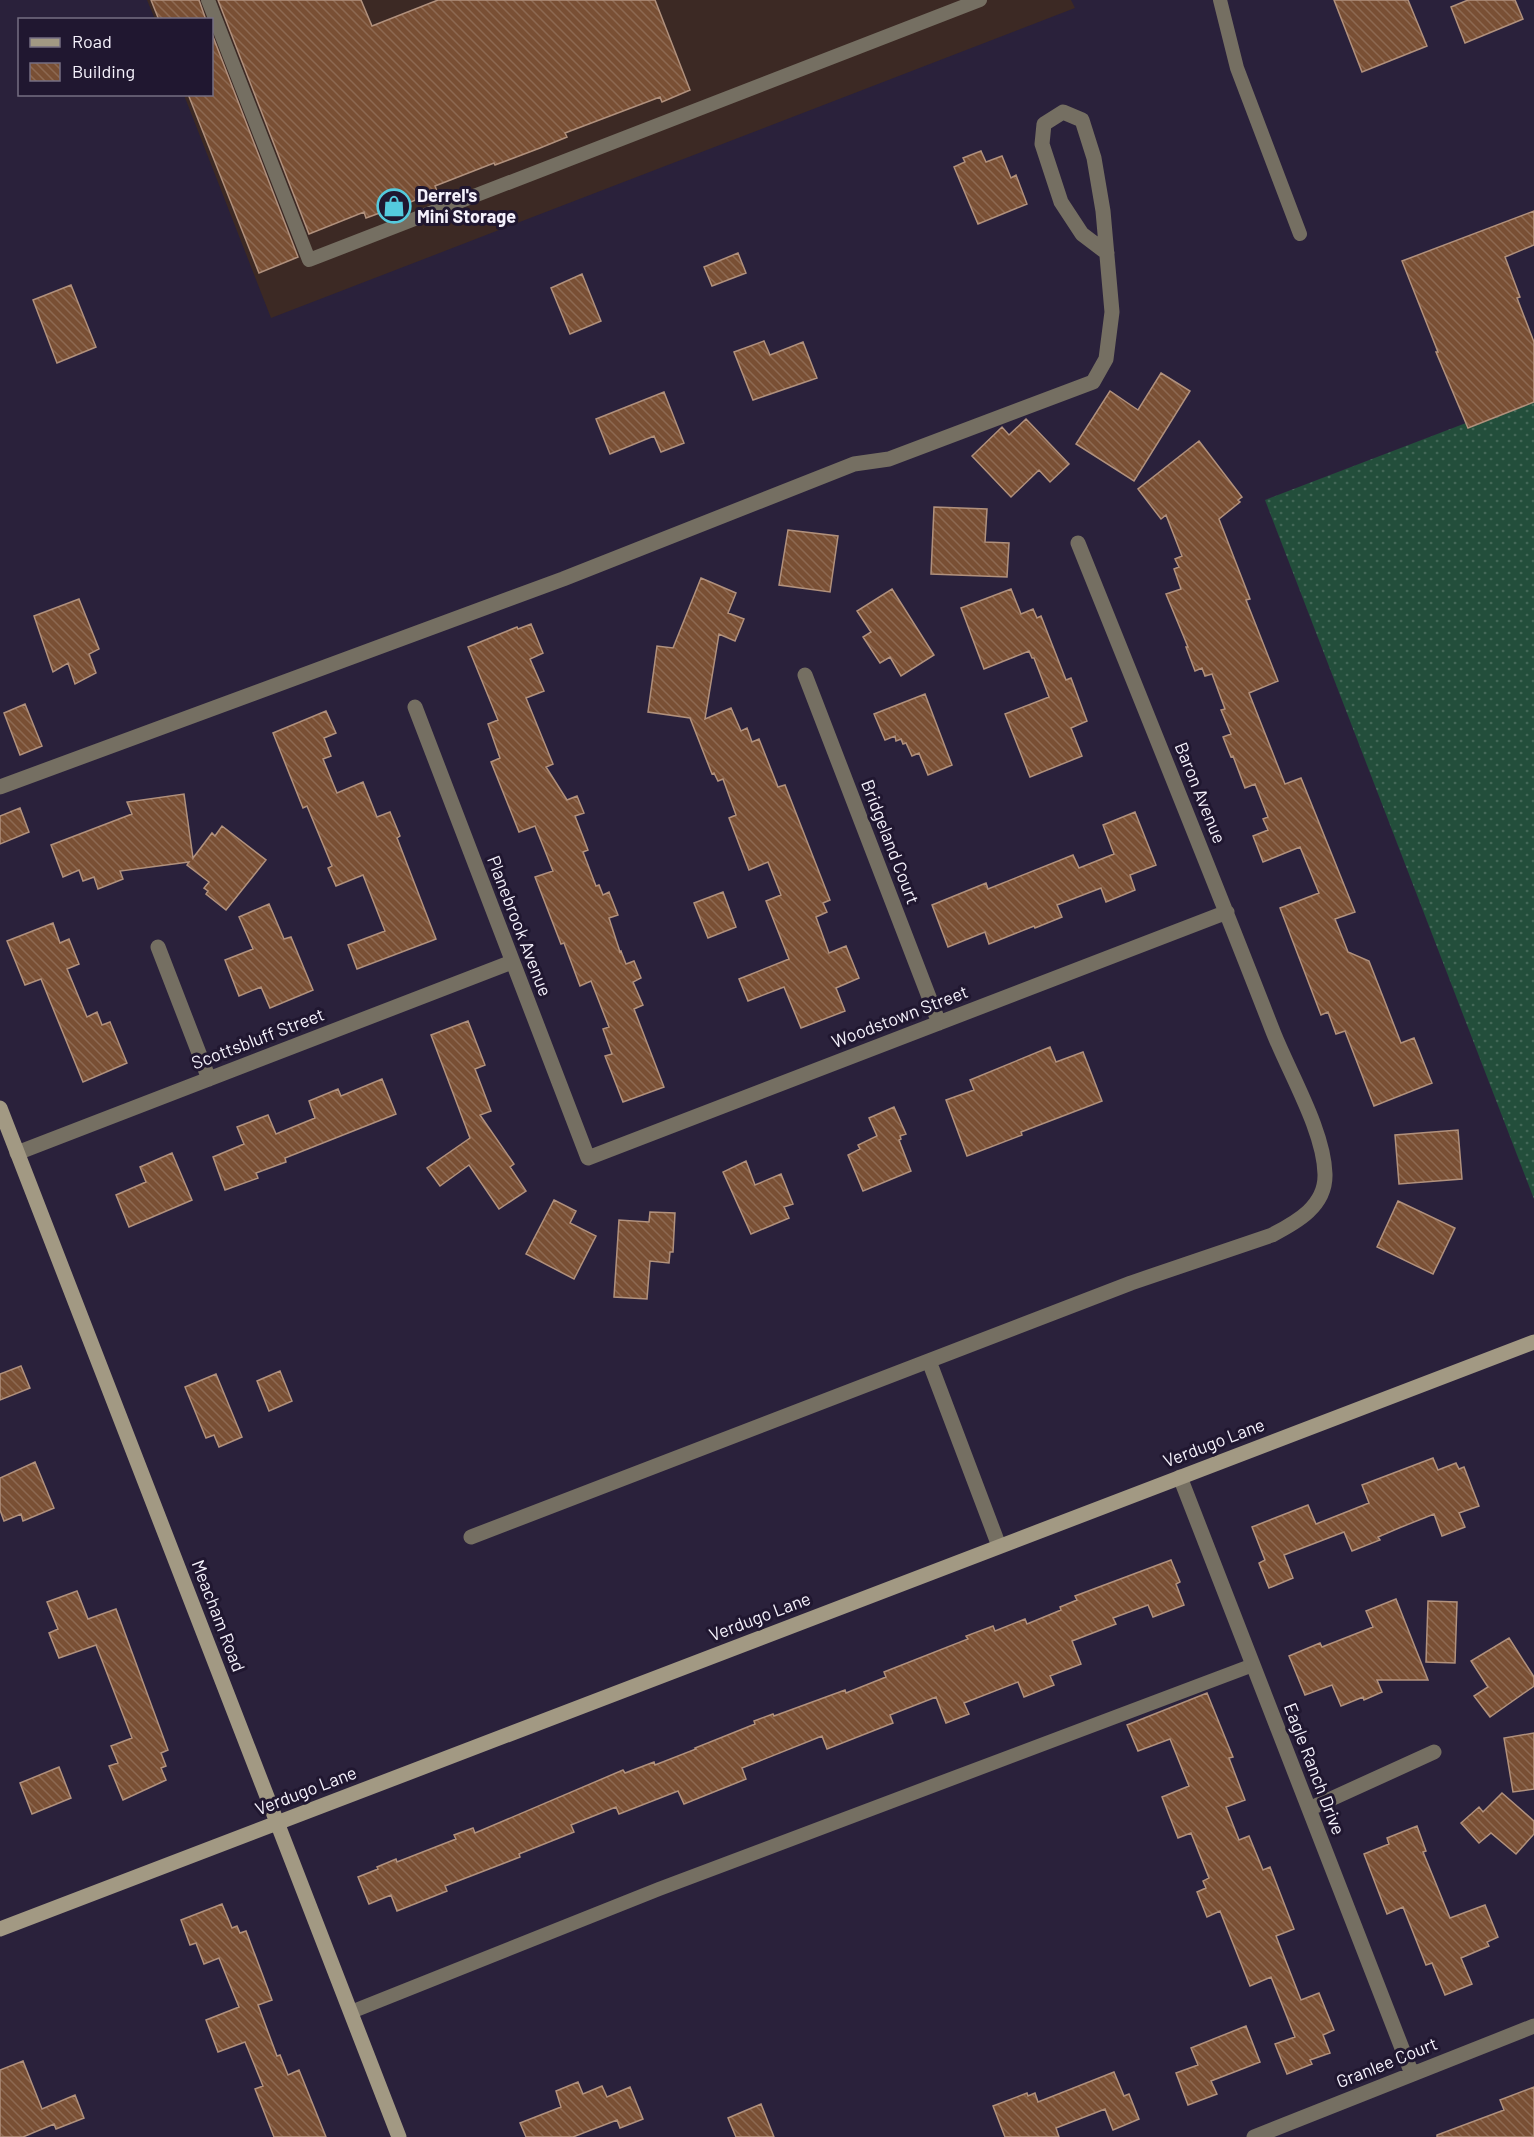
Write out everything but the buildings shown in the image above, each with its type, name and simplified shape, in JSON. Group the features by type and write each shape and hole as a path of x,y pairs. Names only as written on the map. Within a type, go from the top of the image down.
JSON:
{"street":[{"path":"0,787 563,579 854,464 889,459 1093,382 1106,359 1112,312 1107,253 1103,211 1094,158 1082,120 1063,112 1044,124 1042,144 1061,202 1082,234 1107,253"},
{"name":"Baron Avenue","path":"471,1537 1131,1283 1272,1234 1292,1224 1311,1210 1323,1192 1325,1174 1322,1147 1283,1059 1227,912 1078,543"},
{"name":"Bridgeland Court","path":"805,675 939,1023"},
{"name":"Planebrook Avenue","path":"415,707 588,1158"},
{"name":"Woodstown Street","path":"588,1158 1227,912"},
{"path":"158,947 209,1079"},
{"name":"Scottsbluff Street","path":"17,1153 512,962"},
{"name":"Meacham Road","path":"0,1108 399,2137"},
{"name":"Verdugo Lane","path":"0,1929 1534,1342"},
{"path":"928,1360 999,1546"},
{"name":"Eagle Ranch Drive","path":"1180,1477 1412,2074"},
{"path":"1309,1809 1434,1752"},
{"name":"Granlee Court","path":"1254,2137 1534,2026"}],"lane":[{"path":"208,0 309,260 980,0"},
{"path":"1220,0 1237,68 1300,234"},
{"path":"351,2012 659,1889 1253,1665"}],"shaded area":[{"name":"Derrel's Mini Storage","path":"147,0 1071,0 1075,8 271,318 184,96 213,96 213,18 155,18"}],"green space":[{"path":"1534,397 1534,1199 1265,500"}],"place":[{"name":"Derrel's Mini Storage","path":"394,206"}]}
